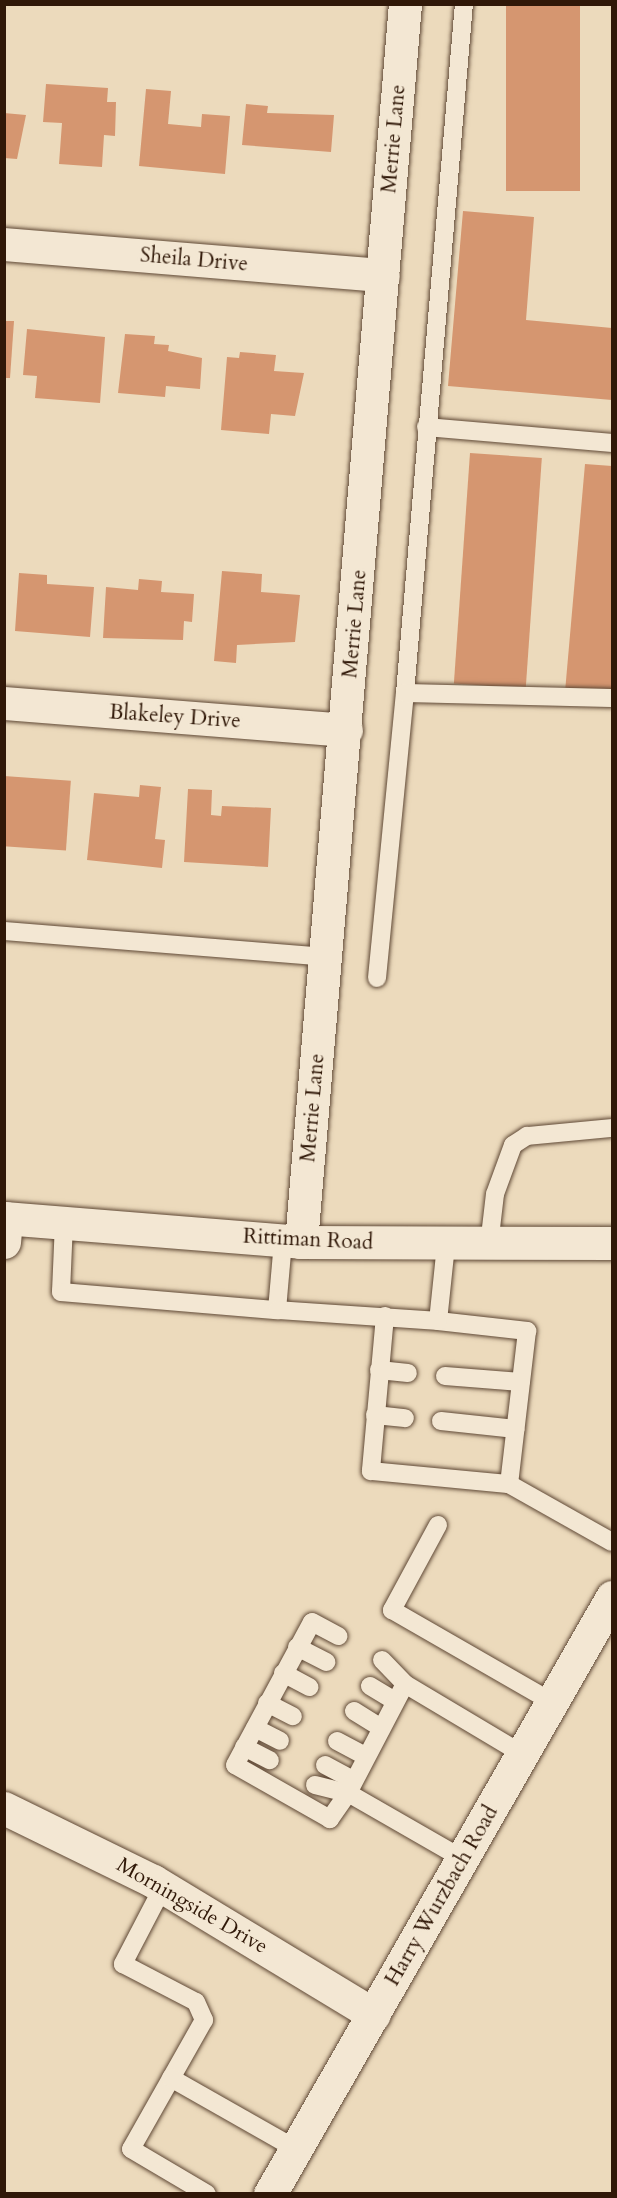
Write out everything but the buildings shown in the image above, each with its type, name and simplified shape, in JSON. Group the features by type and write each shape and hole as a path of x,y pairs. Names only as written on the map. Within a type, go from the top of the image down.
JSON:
{"street":[{"name":"Merrie Lane","path":"292,1242 326,957 405,4"},
{"name":"Sheila Drive","path":"4,244 383,275"},
{"name":"Blakeley Drive","path":"4,703 346,730"},
{"name":"Rittiman Road","path":"5,1226 64,1223 292,1242 446,1245 612,1243"},
{"name":"Harry Wurzbach Road","path":"270,2193 524,1755 576,1657 612,1597"},
{"path":"576,1657 612,1623"},
{"name":"Morningside Drive","path":"4,1808 163,1887 374,2015"}],"lane":[{"path":"377,978 405,693 464,4"},
{"path":"426,427 612,443"},
{"path":"405,693 612,698"},
{"path":"4,931 326,957"},
{"path":"489,1245 495,1194 513,1145 527,1136 612,1128"},
{"path":"64,1223 61,1292 278,1310 385,1316 527,1331 509,1484"},
{"path":"278,1310 292,1242"},
{"path":"438,1321 446,1245"},
{"path":"385,1316 371,1471 509,1484 612,1542"},
{"path":"380,1370 408,1372"},
{"path":"445,1376 521,1382"},
{"path":"375,1415 405,1418"},
{"path":"441,1421 516,1429"},
{"path":"438,1526 392,1610 552,1702"},
{"path":"338,1636 312,1622 235,1765 330,1819 405,1684"},
{"path":"297,1647 326,1662"},
{"path":"382,1660 405,1684 524,1755"},
{"path":"283,1673 309,1687"},
{"path":"370,1686 395,1701"},
{"path":"267,1703 293,1716"},
{"path":"354,1711 380,1727"},
{"path":"255,1728 280,1741"},
{"path":"337,1741 365,1756"},
{"path":"244,1747 270,1760"},
{"path":"325,1765 350,1786 463,1859"},
{"path":"315,1785 350,1786"},
{"path":"163,1887 123,1964 196,2002 204,2020 131,2149 207,2193"},
{"path":"171,2078 296,2149"}]}
